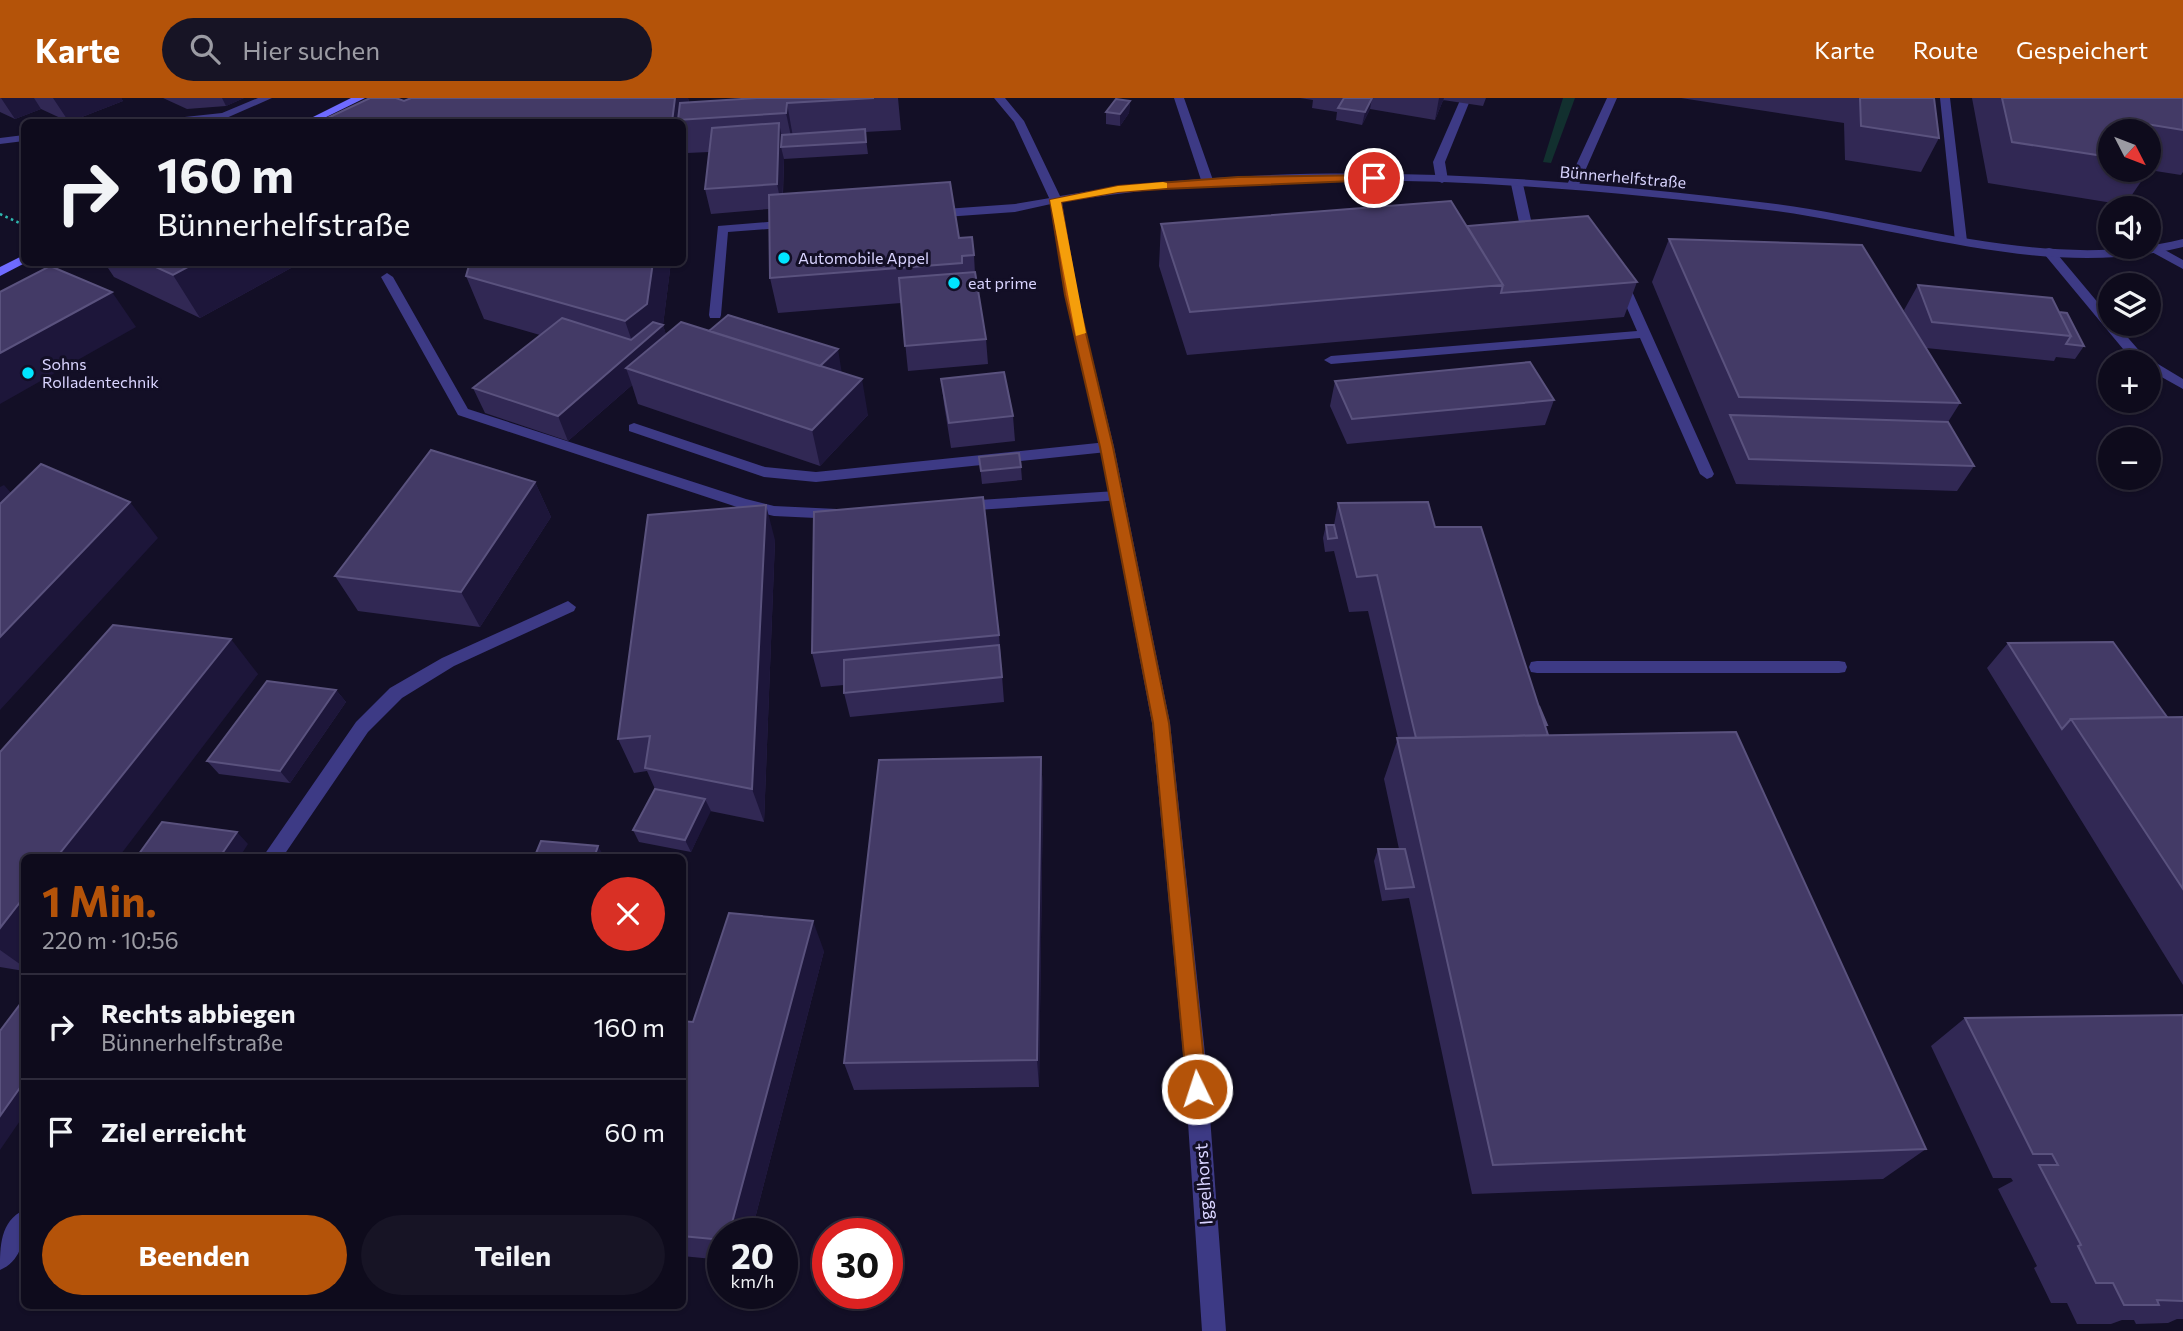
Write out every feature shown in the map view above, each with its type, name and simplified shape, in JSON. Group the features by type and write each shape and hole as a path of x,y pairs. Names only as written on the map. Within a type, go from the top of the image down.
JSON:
{"street":[{"path":"195,119 224,116 267,98"},
{"path":"314,119 360,98"},
{"name":"Iggelhorst","path":"999,98 1019,121 1056,200 1071,295 1107,447 1161,723 1195,1063 1214,1331"},
{"path":"1179,98 1208,183"},
{"path":"1442,180 1439,162 1466,98"},
{"path":"1572,187 1593,134 1612,98"},
{"path":"1945,98 1961,241"},
{"path":"0,141 21,138"},
{"name":"Bünnerhelfstraße","path":"917,215 1015,208 1118,189 1208,183 1374,178 1442,180 1572,187 1774,207 1961,241 2049,252 2098,254"},
{"path":"1517,184 1525,222 1562,237"},
{"path":"715,315 722,229 806,223"},
{"name":"Bünnerhelfstraße","path":"2161,247 2183,243"},
{"path":"2049,252 2131,350"},
{"path":"2161,252 2183,265"},
{"path":"0,272 21,261"},
{"path":"1617,270 1707,474"},
{"path":"387,277 463,412 743,504 774,511 850,513"},
{"path":"1331,360 1646,334"},
{"path":"2161,372 2183,385"},
{"path":"634,428 764,472 816,477 1107,447"},
{"path":"945,507 1116,496"},
{"path":"274,854 362,727 396,693 448,662 568,607"},
{"path":"1537,667 1839,667"},
{"path":"0,1258 21,1226"}],"path":[{"path":"0,214 21,224"}],"green space":[{"path":"1563,98 1575,98 1551,163 1543,162"}],"building":[{"path":"370,98 396,98 404,101 411,98 675,98 672,119 325,119"},
{"path":"757,98 874,98 787,103 786,113 686,119 678,119 680,103"},
{"path":"1344,98 1372,98 1365,112 1338,108"},
{"path":"1860,98 1934,98 1939,138 1861,126"},
{"path":"2002,98 2183,98 2183,130 2161,126 2161,119 2098,119 2098,155 2012,142"},
{"path":"1116,99 1130,101 1120,114 1106,112"},
{"path":"779,123 777,184 705,189 712,128"},
{"path":"865,129 866,142 781,147 782,135"},
{"path":"950,182 959,238 972,237 974,255 962,256 962,263 770,278 769,195"},
{"path":"1451,201 1503,285 1190,312 1161,224"},
{"path":"1588,216 1637,282 1501,293 1503,285 1467,226"},
{"path":"1669,239 1862,245 1960,403 1739,397"},
{"path":"50,266 112,292 0,353 0,292"},
{"path":"154,266 190,266 173,275"},
{"path":"469,266 652,266 647,304 625,321 466,276"},
{"path":"975,272 986,339 905,346 899,278"},
{"path":"1918,285 2052,298 2071,336 1932,322"},
{"path":"2059,312 2067,313 2084,346 2066,344 2071,336"},
{"path":"728,315 838,349 820,366 709,331"},
{"path":"562,318 631,340 653,322 663,325 558,416 473,388"},
{"path":"681,322 862,379 812,430 626,368"},
{"path":"1530,362 1554,400 1352,419 1335,381"},
{"path":"1004,372 1013,416 949,423 941,379"},
{"path":"1730,415 1948,422 1974,466 1749,459"},
{"path":"431,450 535,482 461,592 335,576"},
{"path":"1019,453 1021,467 981,471 979,457"},
{"path":"41,464 130,502 0,637 0,504"},
{"path":"983,497 999,635 812,653 814,512"},
{"path":"1428,502 1435,527 1481,527 1548,735 1416,738 1377,575 1357,577 1338,503"},
{"path":"766,505 752,789 645,768 650,736 618,739 648,515"},
{"path":"1326,525 1334,525 1337,538 1328,539"},
{"path":"113,625 231,639 59,854 21,854 21,901 0,928 0,752"},
{"path":"2113,642 2167,717 2071,719 2062,729 2008,643"},
{"path":"999,645 1002,677 844,693 844,660"},
{"path":"267,681 336,690 280,771 207,761"},
{"path":"2183,717 2183,889 2071,719"},
{"path":"1736,732 1926,1149 1493,1165 1397,738"},
{"path":"1041,757 1037,1060 844,1063 879,760"},
{"path":"655,789 705,799 685,840 633,830"},
{"path":"162,822 237,832 222,854 139,854"},
{"path":"541,841 598,846 595,854 536,854"},
{"path":"1378,849 1405,849 1414,887 1386,889"},
{"path":"729,913 813,921 733,1218 707,1218 707,1238 686,1236 686,1021 693,1022"},
{"path":"21,1003 21,1086 0,1116 0,1031"},
{"path":"2183,1015 2183,1301 2157,1300 2159,1305 2124,1305 2113,1283 2096,1283 2078,1246 2081,1245 2039,1165 2058,1165 2052,1154 2033,1154 1965,1018"}],"slow traffic":[{"path":"1080,333 1071,295 1056,200 1118,189 1163,185"}],"place":[{"name":"Automobile Appel","path":"784,258"},
{"name":"eat prime","path":"954,283"},
{"name":"Sohns Rolladentechnik","path":"28,373"}],"route":[{"path":"1197,1089 1161,723 1107,447 1071,295 1056,200 1118,189 1238,181 1374,178"}]}
